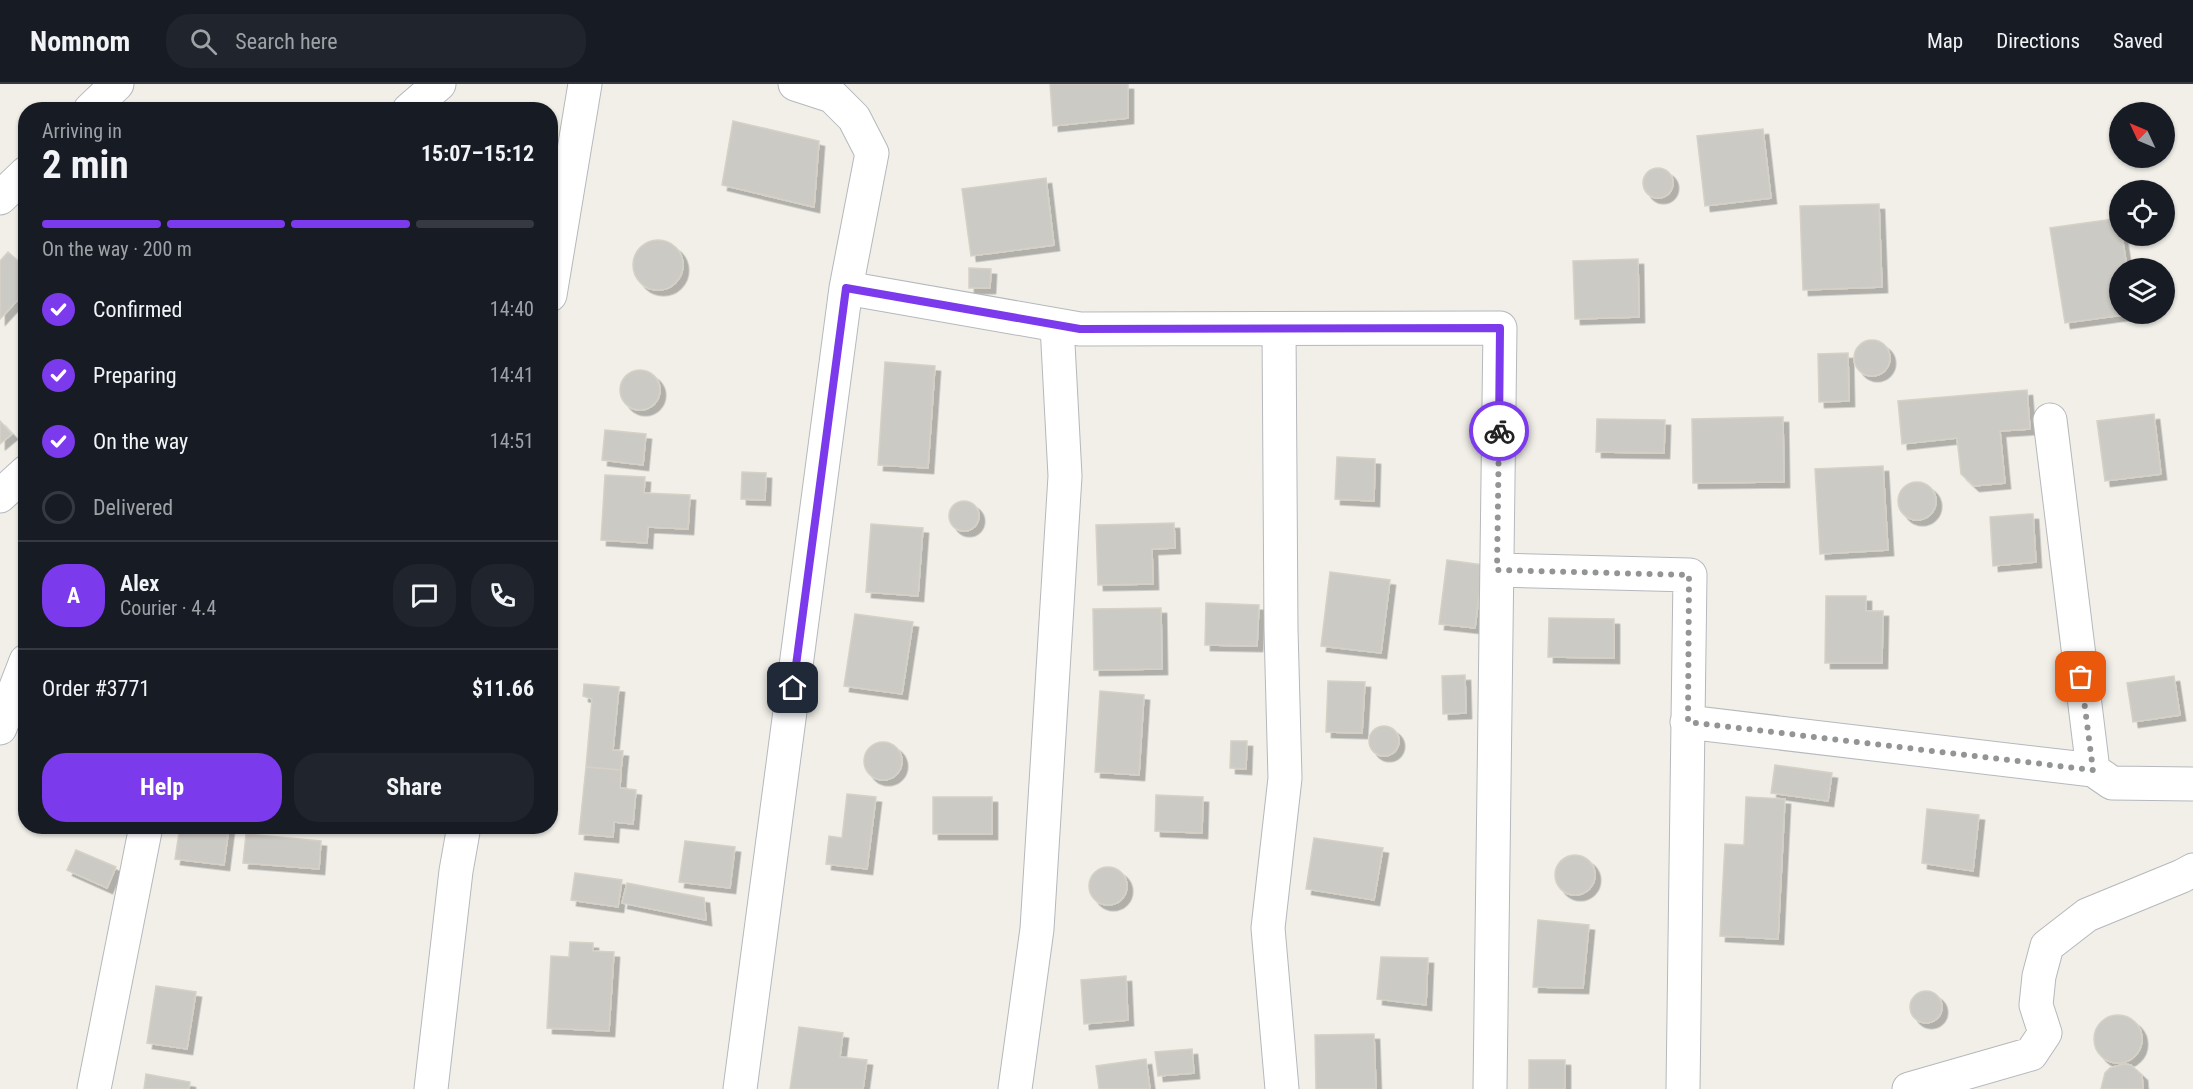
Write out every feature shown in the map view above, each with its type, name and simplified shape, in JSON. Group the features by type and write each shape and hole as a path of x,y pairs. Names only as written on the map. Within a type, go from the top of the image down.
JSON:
{"street":[{"path":"98,102 117,84"},
{"path":"418,102 439,84"},
{"path":"558,247 585,84"},
{"path":"740,1089 846,288 872,153 854,118 832,96 795,84"},
{"path":"0,198 18,181"},
{"path":"846,288 1080,329 1500,328 1490,1089"},
{"path":"1014,1089 1037,930 1065,476 1057,325"},
{"path":"1279,328 1281,629 1285,778 1268,928 1282,1089"},
{"path":"2050,420 2093,770"},
{"path":"0,496 18,479"},
{"path":"1497,570 1689,575 1683,1089"},
{"path":"0,728 18,682"},
{"path":"1688,722 2093,770 2112,783 2193,784"},
{"path":"94,1089 144,834"},
{"path":"431,1089 456,871 463,834"},
{"path":"1909,1089 2031,1054 2044,1034 2036,1005 2039,976 2047,946 2087,915 2193,870"}],"building":[{"path":"1050,84 1128,84 1128,118 1053,126"},
{"path":"733,121 819,141 814,207 722,185"},
{"path":"1763,129 1771,198 1705,206 1697,136"},
{"path":"1658,168 1669,172 1673,183 1669,194 1658,198 1647,194 1643,183 1647,172"},
{"path":"1046,178 1054,245 971,256 962,189"},
{"path":"1879,204 1882,287 1803,290 1800,206"},
{"path":"2109,220 2109,246 2124,246 2125,258 2109,258 2109,317 2065,323 2050,228"},
{"path":"653,240 663,240 676,247 683,260 683,270 676,283 663,290 653,290 644,286 637,279 633,270 633,260 637,251 644,244"},
{"path":"8,252 18,261 18,300 0,319 0,261"},
{"path":"1638,259 1639,317 1575,319 1573,261"},
{"path":"969,268 991,269 990,288 969,288"},
{"path":"1872,340 1885,345 1890,358 1885,371 1872,376 1859,371 1854,358 1859,345"},
{"path":"1848,353 1849,401 1819,402 1818,354"},
{"path":"885,362 935,366 928,468 878,465"},
{"path":"640,370 654,376 660,390 654,404 640,410 626,404 620,390 626,376"},
{"path":"2027,390 2030,429 2000,431 2005,483 1974,486 1961,474 1957,438 1902,444 1898,401"},
{"path":"2154,414 2161,474 2105,481 2097,421"},
{"path":"1783,417 1784,482 1693,483 1692,419"},
{"path":"1597,419 1665,420 1664,453 1596,452"},
{"path":"0,421 12,434 0,444"},
{"path":"605,430 646,434 643,465 602,460"},
{"path":"1337,457 1375,459 1374,501 1335,499"},
{"path":"1883,466 1888,550 1820,554 1815,469"},
{"path":"742,472 766,473 765,500 741,499"},
{"path":"605,475 645,477 644,493 690,495 688,529 648,527 647,543 601,540"},
{"path":"1917,482 1931,487 1936,501 1931,515 1917,520 1903,515 1898,501 1903,487"},
{"path":"964,501 975,505 979,516 975,527 964,531 953,527 949,516 953,505"},
{"path":"2033,514 2036,562 1993,566 1990,517"},
{"path":"1174,523 1175,548 1152,549 1153,584 1098,585 1096,525"},
{"path":"871,524 923,528 918,596 866,592"},
{"path":"1447,560 1483,565 1475,628 1439,624"},
{"path":"1330,572 1390,580 1381,653 1321,646"},
{"path":"1826,596 1866,596 1866,611 1883,611 1882,663 1825,663"},
{"path":"1206,603 1259,605 1257,646 1205,645"},
{"path":"1161,608 1162,669 1094,670 1093,609"},
{"path":"855,614 913,622 902,694 844,686"},
{"path":"1549,618 1614,619 1614,658 1548,657"},
{"path":"1465,675 1466,713 1443,714 1442,676"},
{"path":"2174,676 2180,715 2133,722 2127,683"},
{"path":"1328,681 1365,682 1362,733 1326,732"},
{"path":"584,684 619,687 613,750 623,751 621,770 586,767 592,699 583,696"},
{"path":"1100,691 1144,695 1139,775 1095,772"},
{"path":"1384,726 1395,730 1399,741 1395,752 1384,756 1373,752 1369,741 1373,730"},
{"path":"1231,741 1247,741 1246,769 1230,768"},
{"path":"883,742 896,748 902,761 896,774 883,780 870,774 864,761 870,748"},
{"path":"1775,765 1832,773 1828,801 1771,793"},
{"path":"586,767 621,770 620,788 636,790 633,824 614,822 613,837 579,834"},
{"path":"847,794 876,797 867,869 826,864 829,836 842,838"},
{"path":"1156,795 1203,797 1202,833 1155,831"},
{"path":"933,797 992,797 992,834 933,834"},
{"path":"1746,797 1785,799 1778,939 1720,936 1725,844 1744,845"},
{"path":"1927,809 1979,815 1973,871 1922,863"},
{"path":"179,834 228,834 224,865 175,859"},
{"path":"246,834 321,841 319,869 243,863"},
{"path":"1314,838 1383,848 1374,900 1306,889"},
{"path":"685,841 735,847 730,888 679,882"},
{"path":"76,850 116,867 107,888 67,870"},
{"path":"1575,855 1583,856 1589,861 1594,867 1594,883 1589,889 1583,894 1575,895 1567,894 1561,889 1556,883 1555,875 1556,867 1561,861 1567,856"},
{"path":"1108,867 1121,873 1127,886 1121,899 1108,905 1095,899 1089,886 1095,873"},
{"path":"575,873 622,880 618,907 571,900"},
{"path":"627,883 704,898 706,920 622,903"},
{"path":"1538,920 1589,925 1583,988 1533,987"},
{"path":"570,942 593,943 593,951 614,952 609,1031 547,1028 551,956 569,957"},
{"path":"1381,957 1428,958 1426,1005 1377,999"},
{"path":"1126,976 1128,1020 1084,1024 1081,980"},
{"path":"156,986 196,992 187,1049 147,1043"},
{"path":"1926,991 1937,996 1942,1007 1937,1018 1926,1023 1915,1018 1910,1007 1915,996"},
{"path":"2118,1015 2135,1022 2142,1039 2135,1056 2118,1063 2101,1056 2094,1039 2101,1022"},
{"path":"799,1027 843,1033 840,1057 867,1060 863,1089 790,1089"},
{"path":"1374,1034 1376,1089 1316,1089 1315,1035"},
{"path":"1192,1049 1194,1073 1158,1076 1155,1052"},
{"path":"1146,1059 1150,1089 1099,1089 1096,1066"},
{"path":"1529,1060 1565,1060 1565,1089 1529,1089"},
{"path":"2124,1064 2131,1065 2142,1075 2143,1089 2101,1089 2105,1073 2110,1068"},
{"path":"146,1074 190,1082 189,1089 144,1089"}],"way so far":[{"path":"1499,431 1497,570 1689,575 1688,722 2093,770 2081,677"}],"route":[{"path":"793,688 846,288 1080,329 1500,328 1499,431"}]}
